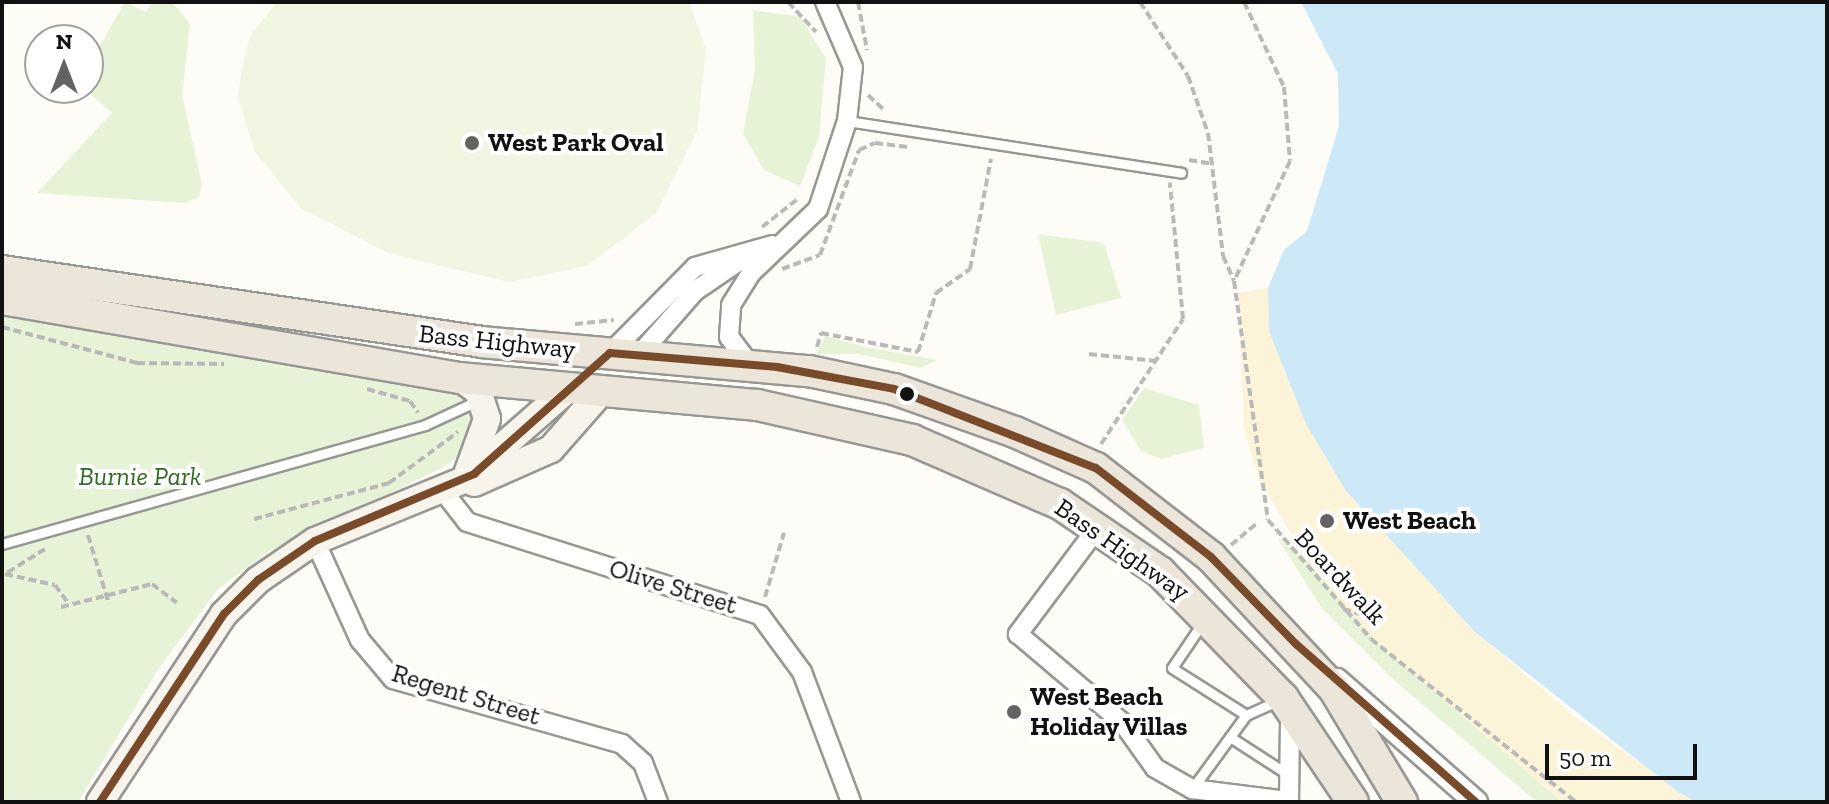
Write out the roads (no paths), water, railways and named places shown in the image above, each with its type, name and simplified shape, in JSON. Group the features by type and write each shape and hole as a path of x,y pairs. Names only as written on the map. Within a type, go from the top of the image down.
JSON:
{"highway":[{"name":"Bass Highway","path":"2,271 295,319 751,366 894,389 1015,432 1096,468 1211,557 1297,645 1355,719 1402,802"},
{"name":"Bass Highway","path":"2,299 460,378 757,405 870,428 981,466 1098,527 1208,613 1283,698 1353,802"},
{"path":"568,389 625,354"},
{"path":"601,392 625,354"}],"main road":[{"path":"454,486 485,409 460,378"},
{"path":"454,486 568,389"},
{"path":"100,802 224,614 288,554 551,449 601,392"}],"street":[{"path":"751,366 729,337 731,305 780,241 824,199 847,121 853,67 825,2"},
{"path":"625,354 695,267 780,241"},
{"path":"625,354 695,291 780,241"},
{"name":"Olive Street","path":"454,486 467,522 760,615 782,635 802,672 851,802"},
{"path":"1098,527 1018,634 1123,723 1155,768 1192,789 1289,802 1292,777 1283,698"},
{"name":"Regent Street","path":"315,541 367,652 393,679 622,744 643,763 658,802"},
{"path":"1297,645 1476,802"}],"lane":[{"path":"847,121 1181,173"},
{"path":"2,544 485,409"},
{"path":"1208,613 1172,668 1246,715"},
{"path":"1192,789 1246,715 1283,698"},
{"path":"1230,737 1292,777"}],"water":[{"path":"1301,2 1827,2 1827,802 1697,802 1678,792 1475,632 1346,491 1306,424 1269,331 1268,288 1284,250 1307,231 1339,126 1338,74"}],"place":[{"name":"West Park Oval","path":"472,143"},
{"name":"West Beach","path":"1327,521"},
{"name":"West Beach Holiday Villas","path":"1014,712"}],"park label":[{"name":"Burnie Park","path":"140,477"}]}
